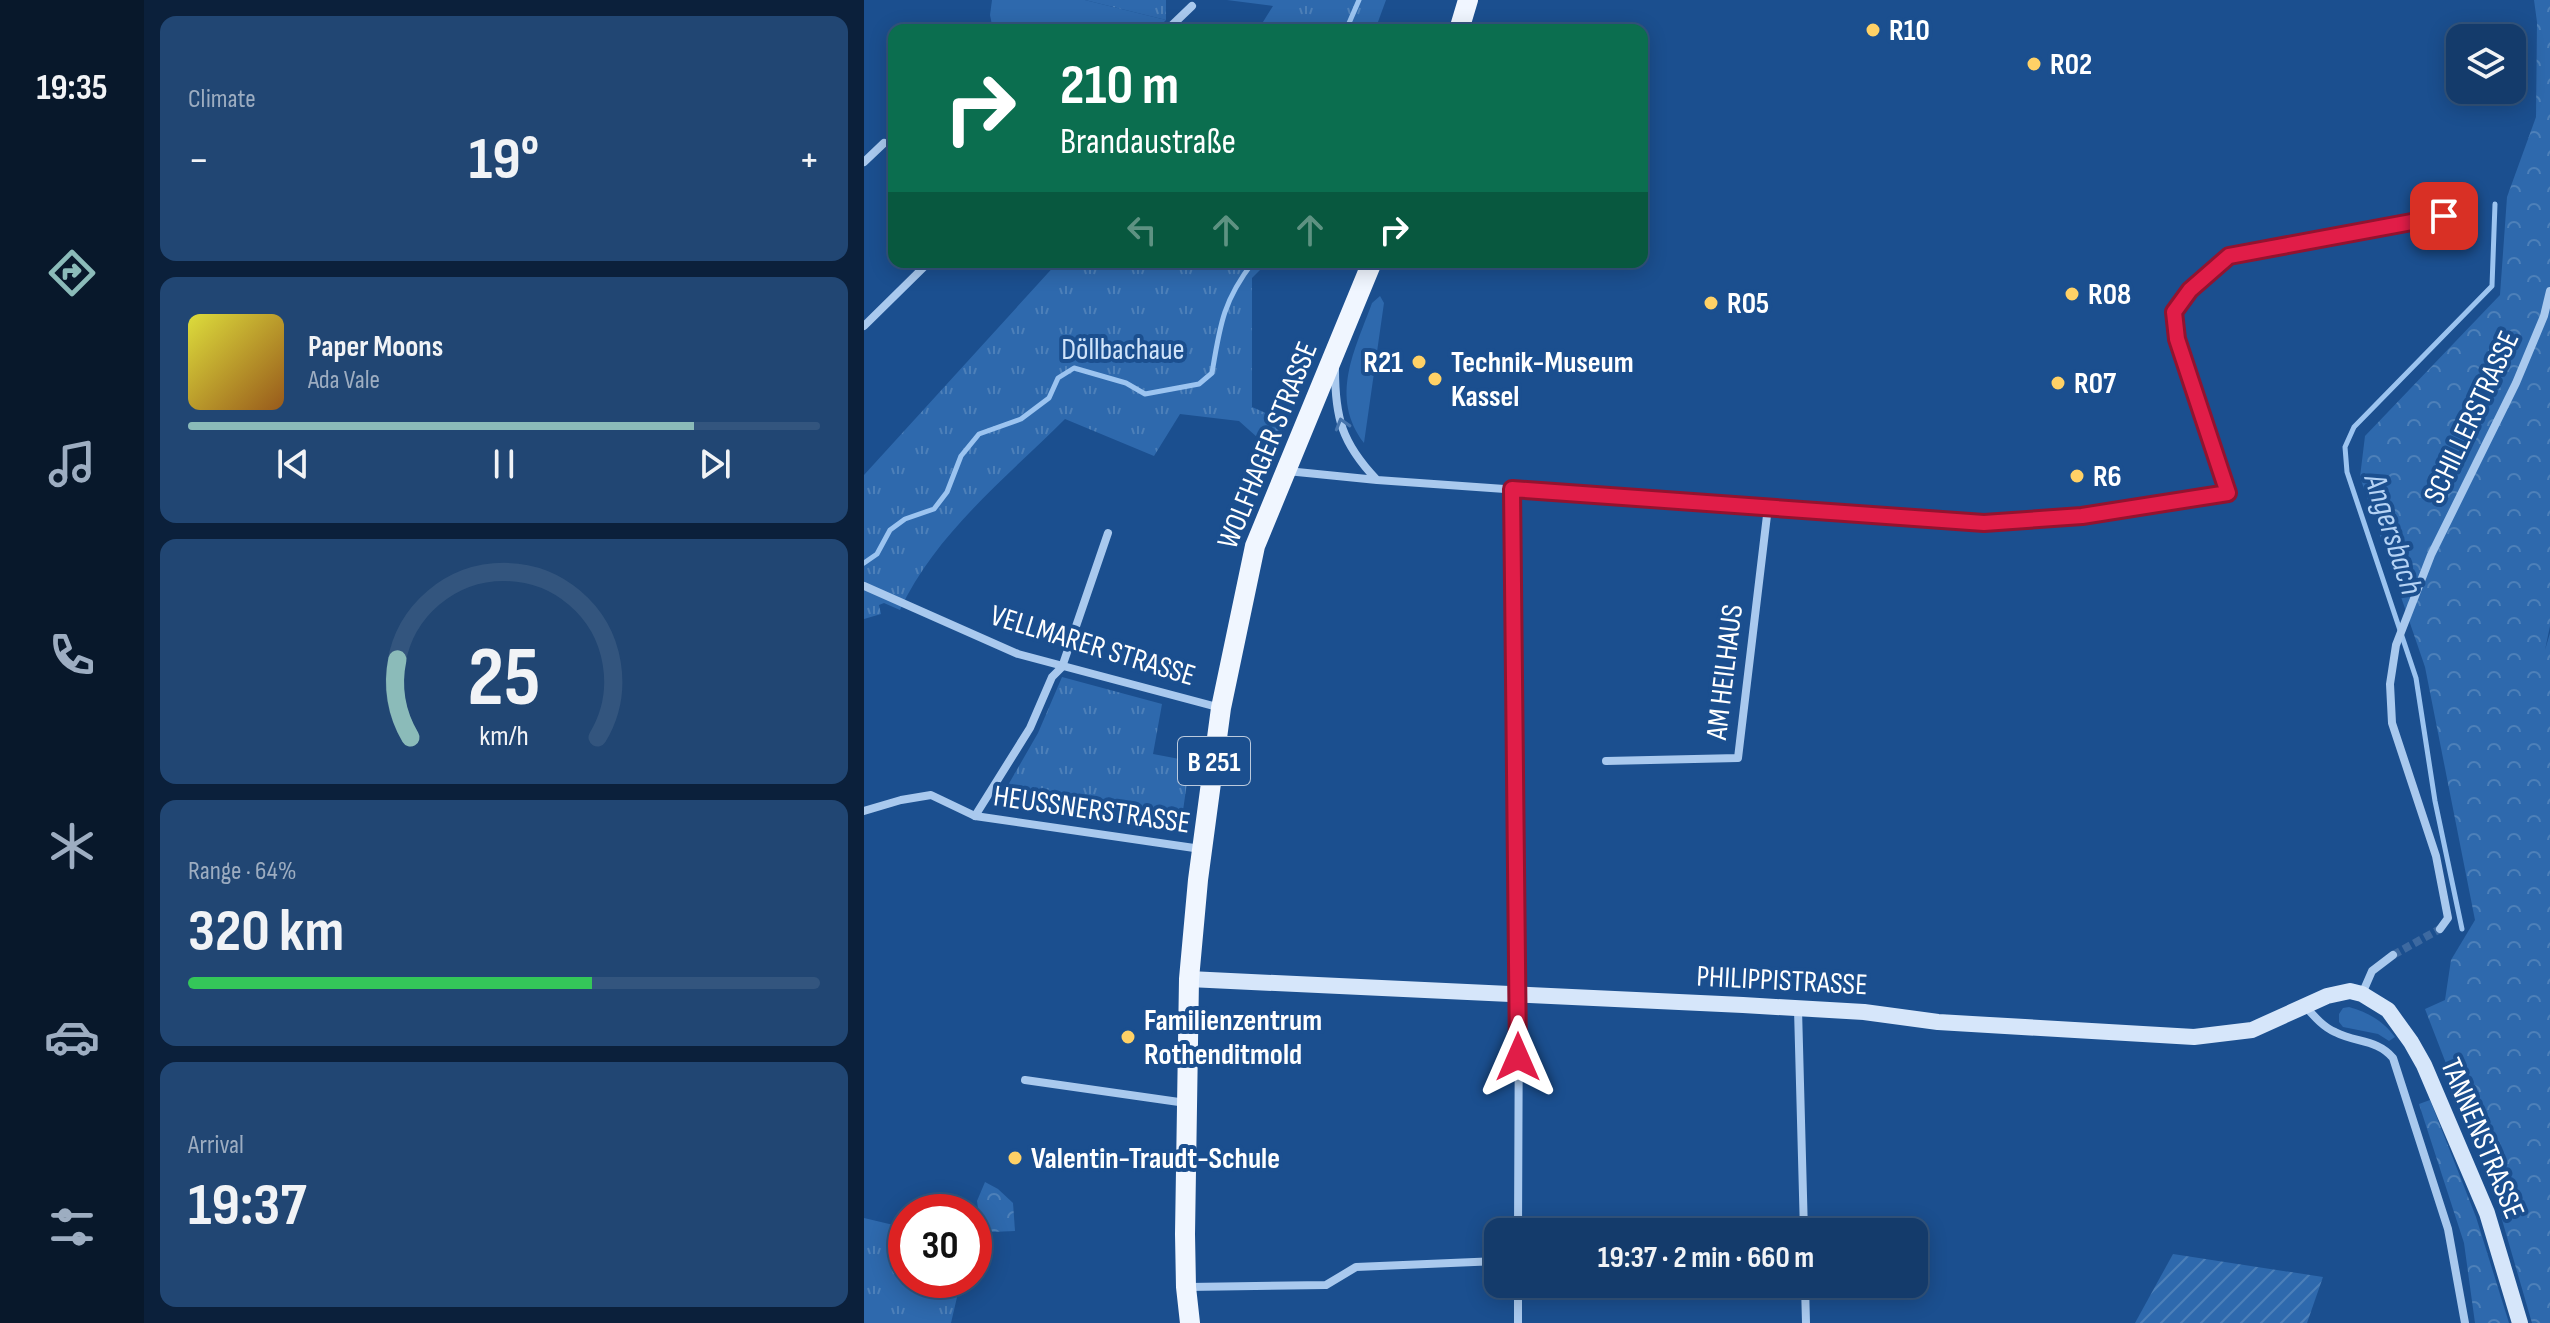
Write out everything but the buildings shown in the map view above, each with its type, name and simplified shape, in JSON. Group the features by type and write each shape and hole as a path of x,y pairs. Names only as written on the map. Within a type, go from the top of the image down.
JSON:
{"main road":[{"path":"1461,24 1468,0"},
{"name":"WOLFHAGER STRASSE","path":"1190,1323 1186,1287 1189,979 1221,708 1255,546 1370,268"}],"street":[{"path":"1173,24 1192,6"},
{"path":"864,162 884,143"},
{"path":"1286,471 1984,523 2082,516 2228,493 2177,339 2174,312 2190,290 2229,256 2466,212"},
{"path":"864,326 923,268"},
{"name":"SCHILLERSTRASSE","path":"2440,929 2448,918 2436,856 2392,723 2390,684 2396,645 2431,555 2516,383 2544,316 2550,291"},
{"path":"1334,357 1337,404 1348,445 1377,480"},
{"path":"1512,489 1519,996 1518,1218"},
{"name":"AM HEILHAUS","path":"1606,761 1738,758 1768,507"},
{"path":"975,816 1030,728 1052,677 1062,667 1108,533"},
{"name":"VELLMARER STRASSE","path":"864,586 1018,654 1221,708"},
{"name":"HEUSSNERSTRASSE","path":"864,811 931,795 975,816 1202,849"},
{"path":"2362,994 2372,971 2393,955"},
{"name":"PHILIPPISTRASSE","path":"1189,979 1864,1012 1938,1022 2194,1037 2252,1030 2338,992 2362,994"},
{"name":"TANNENSTRASSE","path":"2362,994 2388,1010 2424,1065 2487,1213 2520,1323"},
{"path":"2306,1007 2335,1033 2381,1045 2393,1058 2448,1229 2465,1323"},
{"path":"1798,1009 1804,1218"},
{"path":"1025,1080 1188,1104"},
{"path":"1186,1287 1326,1285 1356,1267 1484,1262"},
{"path":"1518,1298 1518,1323"},
{"path":"1805,1298 1806,1323"}],"green space":[{"path":"992,0 1085,0 1166,20 1162,24 992,24"},
{"path":"1085,0 1166,0 1166,20"},
{"path":"1227,0 1386,0 1377,24 1262,24 1273,6"},
{"path":"2534,0 2550,0 2550,626 2545,650 2550,633 2550,1323 2532,1323 2489,1175 2425,1009 2445,1000 2451,960 2475,920 2425,667 2360,477 2365,436 2500,295 2507,197 2536,117 2537,22"},
{"name":"Döllbachaue","path":"1053,268 1262,268 1252,278 1252,407 1291,424 1267,446 1239,421 1180,414 1154,456 1065,419 952,531 932,556 900,610 884,603 879,605 881,614 864,619 864,475"},
{"path":"1380,296 1384,303 1364,443 1348,408 1348,373 1372,303"},
{"path":"1062,677 1162,704 1153,754 1190,761 1180,832 1011,804 1003,794 1038,733"},
{"path":"2349,1007 2375,1018 2395,1037 2389,1041 2378,1034 2343,1027 2339,1014 2343,1008"},
{"path":"2430,1100 2476,1217 2509,1323 2475,1323 2464,1243 2419,1104"},
{"path":"985,1182 1013,1203 1015,1231 992,1232 992,1194 980,1194"},
{"path":"864,1218 888,1224 888,1298 957,1298 951,1323 864,1323"},
{"path":"2173,1254 2323,1277 2307,1323 2135,1323"}],"waterway":[{"path":"1349,24 1359,0"},
{"name":"Angersbach","path":"2462,929 2435,801 2416,678 2347,472 2345,447 2354,427 2492,286 2495,204"},
{"path":"864,563 877,554 890,530 905,519 934,509 947,492 961,456 979,434 1021,419 1049,398 1058,378 1074,368 1126,383 1145,394 1199,384 1212,373 1224,314 1249,268"}],"tunnel":[{"path":"2393,955 2440,929"}],"place":[{"name":"R10","path":"1873,30"},
{"name":"R02","path":"2034,64"},
{"name":"R08","path":"2072,294"},
{"name":"R05","path":"1711,303"},
{"name":"R21","path":"1419,362"},
{"name":"Technik-Museum Kassel","path":"1435,379"},
{"name":"R07","path":"2058,383"},
{"name":"R6","path":"2077,476"},
{"name":"Familienzentrum Rothenditmold","path":"1128,1037"},
{"name":"Valentin-Traudt-Schule","path":"1015,1158"}],"route":[{"path":"1518,1057 1512,489 1984,523 2082,516 2228,493 2177,339 2174,312 2190,290 2229,256 2444,216"}]}
